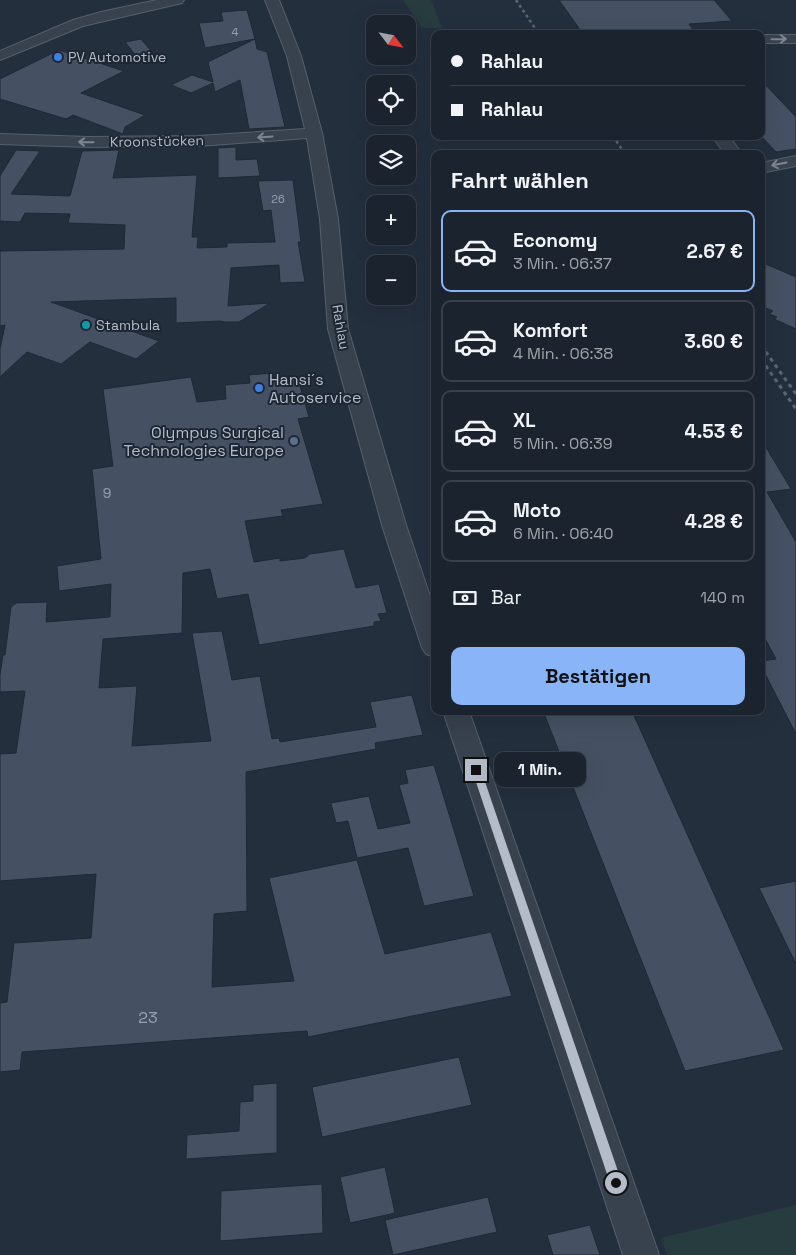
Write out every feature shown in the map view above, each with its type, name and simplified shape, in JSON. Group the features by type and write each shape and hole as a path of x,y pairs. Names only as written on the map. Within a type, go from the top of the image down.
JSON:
{"street":[{"path":"0,56 78,23 101,16 177,0"},
{"name":"Rahlau","path":"272,0 294,56 314,133 329,219 338,329 398,536 431,636"},
{"path":"765,39 796,39"},
{"name":"Kroonstücken","path":"0,139 88,142 198,141 314,133"},
{"path":"723,140 731,150"},
{"path":"765,167 796,161"},
{"path":"457,715 641,1255"}],"green space":[{"path":"403,0 431,0 442,28 422,28 416,19 416,15 413,15"},
{"path":"796,1205 796,1255 667,1255 661,1238"}],"building":[{"path":"559,0 714,0 732,21 689,24 693,30 580,30"},
{"path":"247,10 255,39 205,48 199,23 223,21 221,12"},
{"path":"141,39 157,58 140,61 125,42"},
{"path":"255,39 257,49 267,52 285,127 249,129 240,80 215,92 213,83 191,93 171,85 192,75 213,82 208,62"},
{"path":"59,50 124,71 81,93 145,115 125,127 123,134 73,115 66,119 0,99 0,79"},
{"path":"765,84 796,117 796,149 776,152 765,140"},
{"path":"236,147 236,160 257,159 260,176 218,178 218,148"},
{"path":"16,150 40,151 11,194 70,196 82,151 119,150 113,178 197,175 192,237 198,237 197,248 227,247 227,243 275,242 271,210 263,211 258,181 293,180 301,242 298,242 305,282 280,283 279,265 231,268 228,306 270,303 239,322 176,323 176,298 51,302 159,341 136,359 90,342 61,364 27,352 0,377 0,349 5,325 0,326 0,251 124,249 125,225 68,223 70,214 25,213 20,222 0,221 0,176"},
{"path":"765,264 796,277 796,329 774,319 777,317 769,314 773,311 765,308"},
{"path":"272,373 273,379 298,379 309,417 298,419 323,504 281,510 283,516 245,521 254,562 280,558 280,561 305,558 310,554 344,549 356,588 379,584 387,613 378,614 381,621 374,622 374,626 259,645 248,594 217,599 210,569 183,573 182,633 103,639 99,688 137,686 132,746 211,741 192,633 222,631 232,680 260,676 272,739 279,738 280,742 376,727 370,702 412,695 423,735 375,743 376,749 246,772 247,911 214,914 212,987 294,981 269,878 357,860 385,954 491,932 512,996 308,1037 307,1031 22,1052 20,1070 0,1072 0,1003 7,1002 14,943 91,938 96,874 0,881 0,754 16,753 25,691 0,692 0,675 3,655 5,655 11,607 16,603 47,602 46,622 110,617 111,584 59,591 57,566 101,559 92,469 113,466 103,389 191,377 197,402 226,399 225,385 250,383 249,375"},
{"path":"765,446 791,489 767,492 796,542 796,734 765,674 765,660 776,659 765,638"},
{"path":"545,715 634,715 784,1050 685,1071"},
{"path":"434,765 474,896 424,906 408,848 357,858 348,821 336,823 331,803 369,796 378,829 410,823 399,785 408,783 405,770"},
{"path":"796,881 796,964 759,888"},
{"path":"459,1057 472,1105 322,1137 312,1087"},
{"path":"277,1083 277,1153 186,1159 187,1135 239,1131 240,1102 253,1101 253,1085"},
{"path":"385,1167 395,1213 350,1223 340,1177"},
{"path":"322,1184 323,1233 220,1241 221,1191"},
{"path":"488,1197 497,1232 393,1255 385,1220"},
{"path":"590,1225 600,1255 553,1255 547,1235"}],"railway":[{"path":"516,0 536,30"},
{"path":"616,140 622,150"},
{"path":"765,351 796,394"},
{"path":"765,365 796,409"}],"place":[{"name":"PV Automotive","path":"58,57"},
{"name":"Stambula","path":"86,325"},
{"name":"Hansi´s Autoservice","path":"259,388"},
{"name":"Olympus Surgical Technologies Europe","path":"294,441"}],"route":[{"path":"476,770 616,1183"}]}
